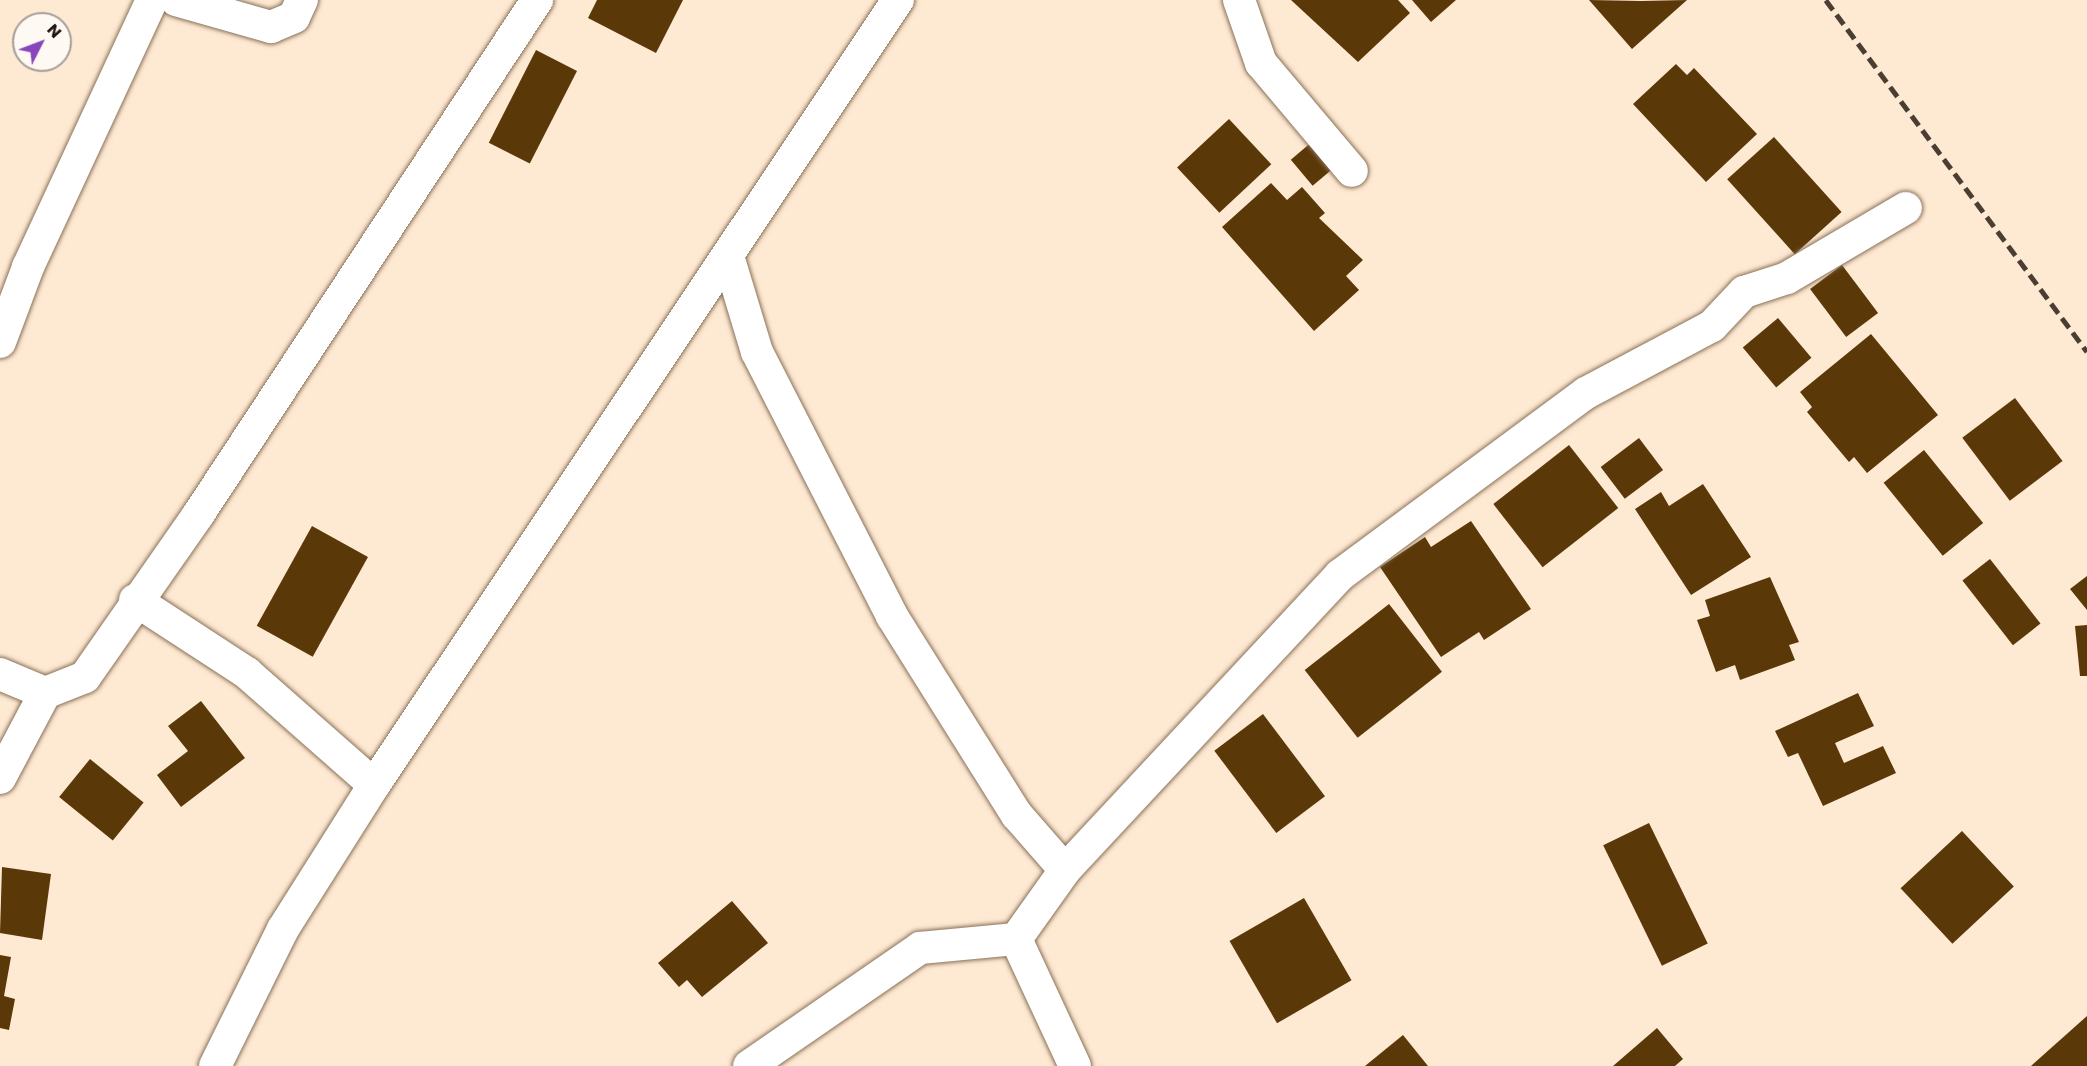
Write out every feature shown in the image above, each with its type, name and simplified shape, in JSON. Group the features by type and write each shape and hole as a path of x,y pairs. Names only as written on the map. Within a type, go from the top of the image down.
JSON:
{"street":[{"path":"0,342 28,267 152,0"},
{"path":"176,0 271,27 294,17 302,0"},
{"path":"0,778 45,693 85,677 135,600 198,515 537,0"},
{"path":"214,1066 283,929 374,785 532,553 669,336 728,256 760,199 898,0"},
{"path":"1239,0 1261,63 1352,171"},
{"path":"749,1066 920,948 1016,939 1065,870 1340,575 1586,393 1712,326 1744,292 1787,278 1906,208"},
{"path":"728,256 757,352 887,607 1017,815 1065,870"},
{"path":"135,600 247,673 374,785"},
{"path":"0,674 45,693"},
{"path":"1016,939 1075,1066"}],"building":[{"path":"597,0 683,0 656,53 588,18"},
{"path":"1291,0 1398,0 1410,13 1358,62"},
{"path":"1412,0 1456,0 1431,22"},
{"path":"1589,0 1641,1 1687,0 1632,49"},
{"path":"536,50 577,71 530,164 489,143"},
{"path":"1676,64 1687,75 1694,68 1757,134 1706,182 1633,104"},
{"path":"1229,119 1271,164 1219,213 1177,167"},
{"path":"1774,137 1842,212 1795,254 1727,179"},
{"path":"1313,141 1335,167 1313,186 1291,160"},
{"path":"1271,183 1287,200 1302,187 1325,213 1319,218 1363,260 1346,276 1359,290 1314,331 1222,227"},
{"path":"1842,265 1878,313 1846,337 1810,289"},
{"path":"1778,318 1811,358 1776,387 1743,348"},
{"path":"1871,334 1938,415 1867,473 1854,457 1849,462 1807,412 1812,407 1800,392"},
{"path":"2015,398 2063,461 2010,501 1962,438"},
{"path":"1639,438 1663,470 1625,499 1601,467"},
{"path":"1569,445 1618,508 1543,567 1493,504"},
{"path":"1924,450 1983,523 1943,556 1884,483"},
{"path":"1703,484 1751,557 1691,595 1635,509 1661,492 1669,506"},
{"path":"1471,521 1531,609 1484,640 1479,632 1441,657 1380,567 1425,537 1431,547"},
{"path":"312,526 368,557 313,657 257,626"},
{"path":"1990,559 2040,624 2013,645 1962,581"},
{"path":"2087,576 2087,610 2070,589"},
{"path":"1770,577 1799,642 1789,645 1795,660 1740,680 1735,665 1716,672 1697,620 1710,616 1705,600"},
{"path":"1389,604 1442,672 1358,738 1305,670"},
{"path":"2087,625 2087,676 2080,676 2075,626"},
{"path":"1858,693 1874,726 1835,743 1844,763 1883,746 1896,773 1823,806 1798,753 1788,757 1775,731"},
{"path":"201,701 245,758 181,807 157,775 188,751 168,726"},
{"path":"1263,714 1325,796 1276,833 1214,751"},
{"path":"90,759 144,802 113,841 59,797"},
{"path":"1649,823 1708,943 1662,966 1603,845"},
{"path":"1962,831 2014,887 1952,944 1901,888"},
{"path":"2,867 51,874 42,940 0,933"},
{"path":"1304,898 1352,980 1277,1023 1230,941"},
{"path":"732,901 768,943 702,997 687,980 679,987 658,963"},
{"path":"0,955 11,957 4,996 15,999 9,1030 0,1028"},
{"path":"2087,1016 2087,1066 2031,1066"},
{"path":"1657,1028 1683,1059 1675,1066 1613,1066"},
{"path":"1403,1035 1428,1066 1365,1066"}],"railway":[{"path":"1826,0 2087,352"}]}
